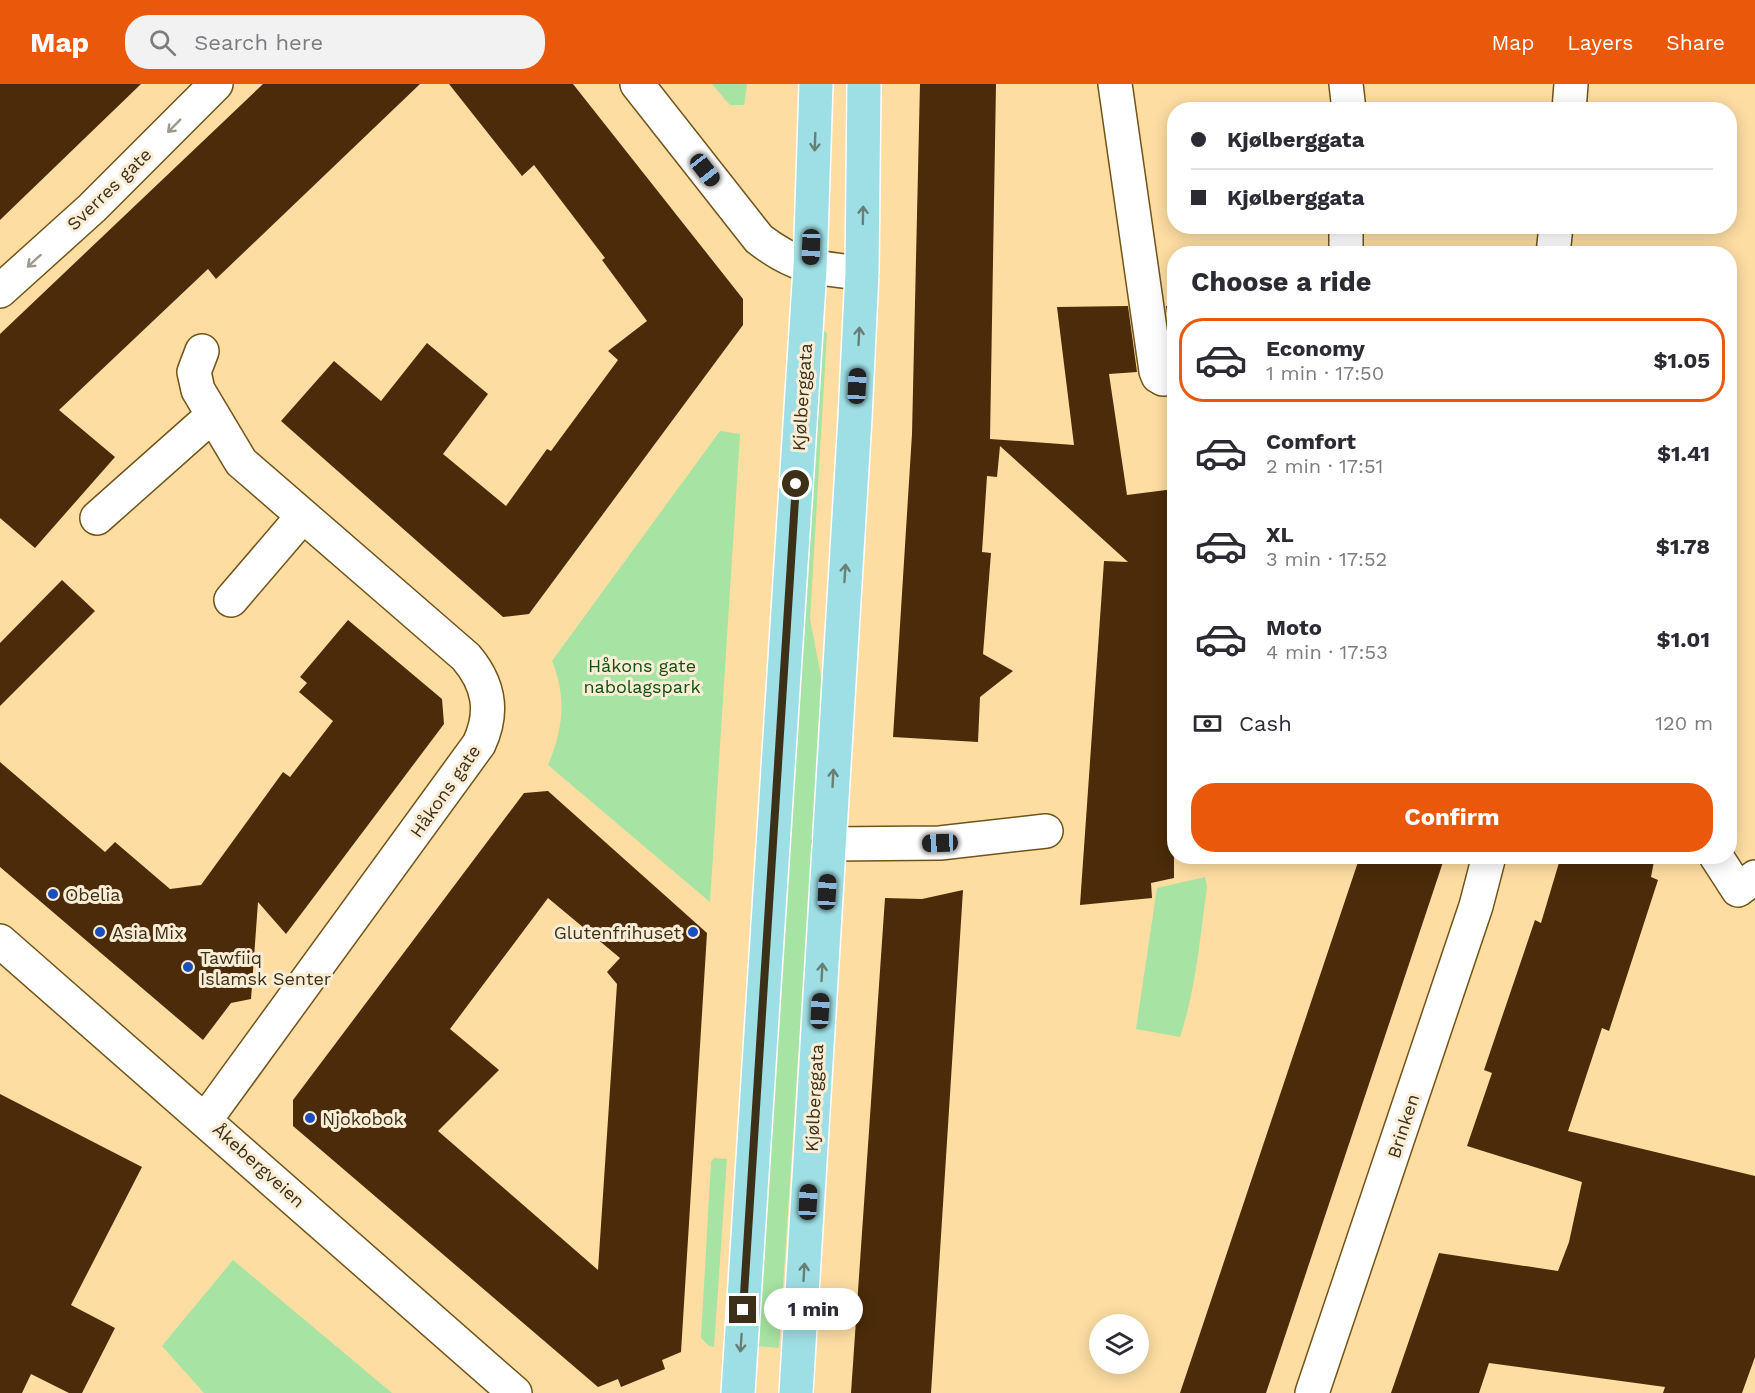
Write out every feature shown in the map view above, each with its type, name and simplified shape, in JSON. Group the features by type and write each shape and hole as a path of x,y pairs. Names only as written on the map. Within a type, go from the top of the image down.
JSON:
{"main road":[{"name":"Kjølberggata","path":"738,1393 810,268 816,84"},
{"name":"Kjølberggata","path":"796,1393 862,273 864,84"}],"street":[{"name":"Sverres gate","path":"0,291 92,208 216,84"},
{"path":"637,84 759,239 783,257 810,268 862,273"},
{"path":"1115,84 1156,371 1158,376 1167,379"},
{"path":"1346,84 1348,102"},
{"path":"1569,102 1570,84"},
{"name":"Håkons gate","path":"202,351 194,372 198,390 247,469 466,657 477,671 485,688 489,711 486,730 474,751 206,1119"},
{"path":"97,518 213,415"},
{"path":"231,600 302,517"},
{"path":"830,844 940,843 1046,831"},
{"name":"Brinken","path":"1312,1393 1468,929 1487,864"},
{"path":"1721,864 1738,890 1755,877"},
{"name":"Åkebergveien","path":"0,940 516,1393"}],"green space":[{"path":"712,84 747,84 744,105 730,105"},
{"path":"822,330 827,333 810,619 821,676 822,696 779,1348 755,1346"},
{"name":"Håkons gate nabolagspark","path":"720,431 740,434 710,902 548,765 557,739 561,713 560,688 552,661"},
{"path":"1205,877 1207,887 1197,963 1180,1037 1136,1029 1157,888"},
{"path":"714,1158 727,1159 714,1347 709,1346 701,1338 711,1162"},
{"path":"233,1260 392,1393 204,1393 162,1346"}],"building":[{"path":"0,84 141,84 0,220"},
{"path":"263,84 420,84 216,279 208,269 59,410 115,457 35,548 0,518 0,334"},
{"path":"449,84 573,84 743,299 743,325 529,614 503,617 281,421 334,361 381,401 427,343 488,394 443,454 506,506 547,449 551,451 618,360 608,351 647,321 602,260 605,258 534,165 522,176"},
{"path":"920,84 996,84 990,439 1074,445 1057,307 1128,306 1137,372 1109,374 1127,495 1167,490 1167,864 1174,864 1174,878 1151,883 1152,898 1080,905 1104,561 1128,562 1000,446 997,477 987,476 982,552 991,553 983,654 1013,671 980,697 978,742 893,737 912,434"},
{"path":"62,580 95,611 0,706 0,643"},
{"path":"348,620 442,699 444,724 286,934 258,902 251,999 231,1003 203,1040 0,867 0,762 105,852 115,842 170,889 201,885 283,772 290,777 333,721 299,692 307,683 300,677"},
{"path":"548,791 707,933 681,1352 662,1360 665,1369 621,1387 618,1379 598,1387 293,1126 293,1100 524,793","holes":["548,898 620,958 607,972 617,984 598,1270 438,1131 499,1070 450,1029"]},
{"path":"1357,864 1442,864 1266,1393 1180,1393"},
{"path":"1559,864 1653,864 1651,877 1658,880 1609,1031 1602,1028 1568,1131 1755,1176 1755,1357 1742,1393 1663,1393 1665,1387 1489,1363 1479,1393 1391,1393 1439,1253 1558,1271 1569,1242 1582,1182 1467,1146 1492,1073 1484,1070 1535,920 1541,923"},
{"path":"963,890 931,1393 851,1393 885,898 922,899"},
{"path":"0,1094 142,1167 71,1305 115,1328 82,1393 69,1393 31,1374 22,1393 0,1393"}],"place":[{"name":"Obelia","path":"53,894"},
{"name":"Asia Mix","path":"100,932"},
{"name":"Glutenfrihuset","path":"693,932"},
{"name":"Tawfiiq Islamsk Senter","path":"188,967"},
{"name":"Njokobok","path":"310,1118"}],"route":[{"path":"743,1310 796,484"}]}
